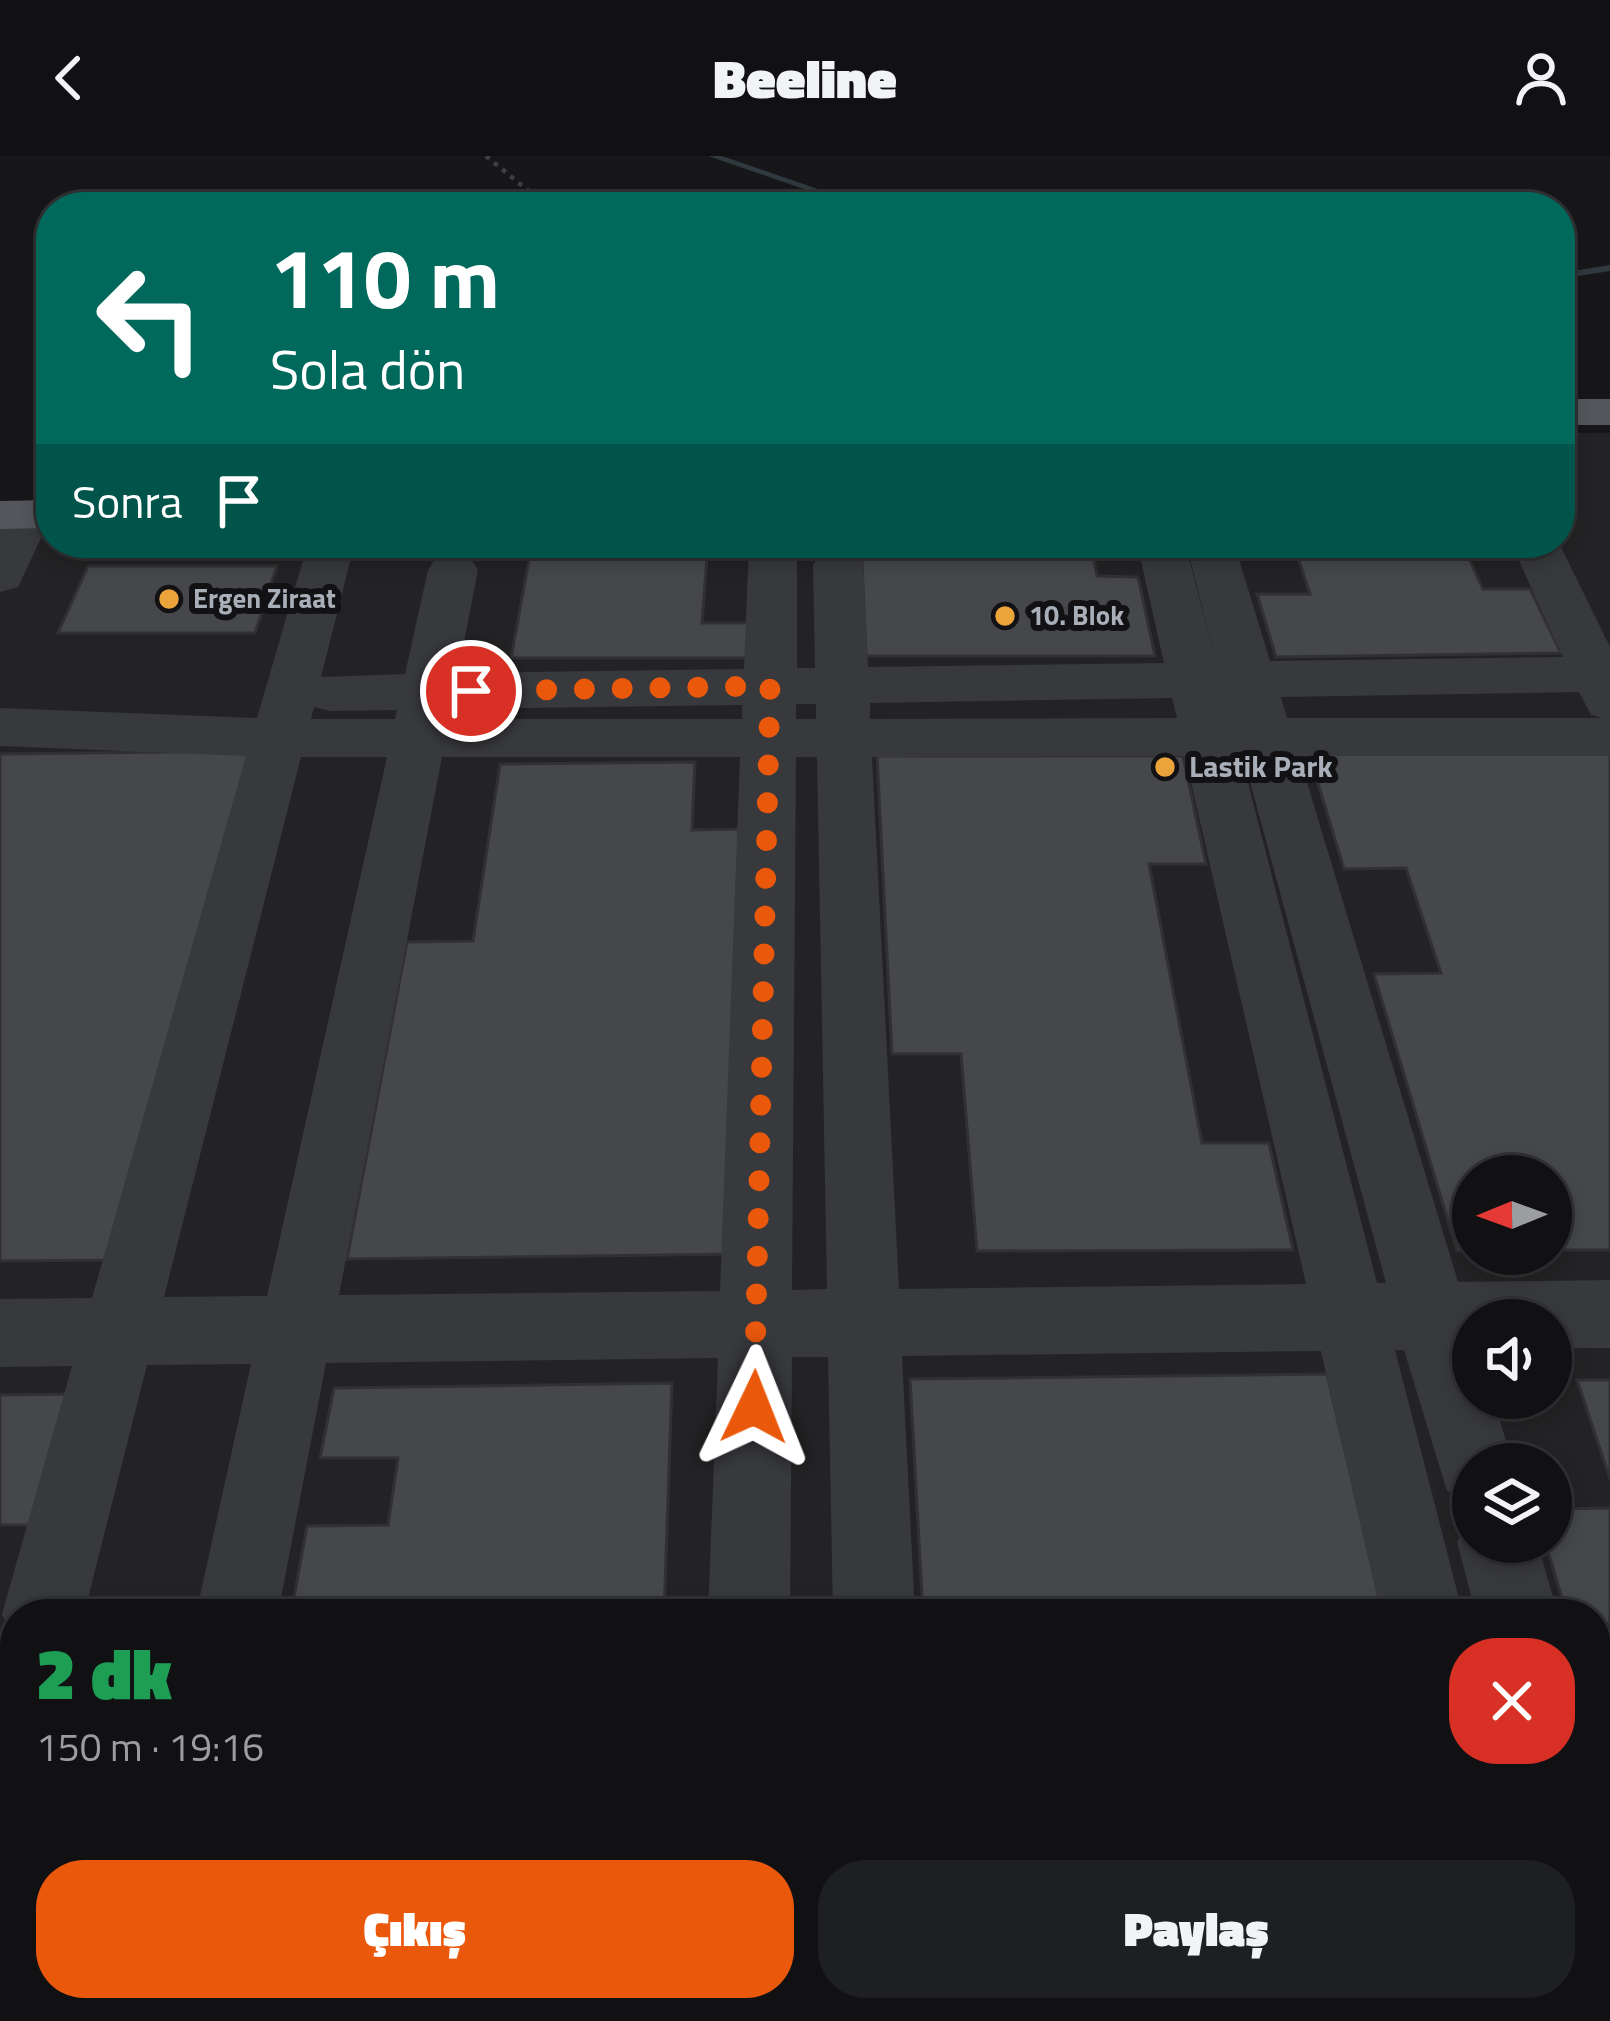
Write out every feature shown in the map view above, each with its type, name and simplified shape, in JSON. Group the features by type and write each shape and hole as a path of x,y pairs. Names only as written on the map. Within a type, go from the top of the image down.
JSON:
{"main road":[{"path":"1575,412 1610,412"}],"street":[{"path":"0,576 26,515"},
{"path":"48,1599 327,558"},
{"path":"749,1599 773,558"},
{"path":"1167,558 1229,708 1432,1316 1468,1443"},
{"path":"1212,558 1229,708 1348,1317 1418,1599"},
{"path":"0,727 284,716 1229,708 1606,683 1543,558"},
{"path":"838,565 873,1599"},
{"path":"241,1599 453,570"},
{"path":"1229,708 1610,737"},
{"path":"0,1333 1610,1314"},
{"path":"1502,1563 1513,1599"}],"path":[{"path":"486,156 530,192"}],"shaded area":[{"path":"1575,433 1610,433 1610,1599 0,1599 0,531 36,530 36,558 1575,558"}],"building":[{"path":"529,558 707,558 702,623 751,623 750,658 511,658"},
{"name":"10. Blok","path":"862,558 1094,558 1097,576 1138,577 1155,656 866,656"},
{"path":"1298,558 1469,558 1483,589 1530,589 1561,653 1276,657 1257,594 1310,594"},
{"name":"Ergen Ziraat","path":"88,566 277,566 255,633 58,633"},
{"path":"253,751 124,1260 0,1261 0,754"},
{"path":"1610,752 1610,1250 1572,1250 1572,1155 1452,1155 1452,1234 1374,974 1441,973 1406,868 1344,869 1309,754"},
{"path":"877,756 1183,756 1206,864 1149,864 1202,1143 1269,1143 1293,1250 977,1251 961,1054 892,1054"},
{"path":"695,762 692,830 746,829 741,1254 347,1259 407,942 473,941 500,764"},
{"path":"1327,1374 1380,1599 922,1599 910,1379"},
{"path":"1577,1380 1610,1380 1610,1479"},
{"path":"672,1383 665,1599 294,1599 307,1526 388,1525 398,1458 320,1458 334,1388"},
{"path":"72,1394 34,1525 0,1525 0,1395"},
{"path":"1610,1508 1610,1599 1562,1599 1551,1563 1572,1563 1572,1509"}],"waterway":[{"path":"713,156 820,192"},
{"path":"1575,274 1610,268"}],"place":[{"name":"Ergen Ziraat","path":"169,599"},
{"name":"10. Blok","path":"1005,616"},
{"name":"Lastik Park","path":"1165,767"}],"route":[{"path":"471,691 770,686 754,1407"}]}
